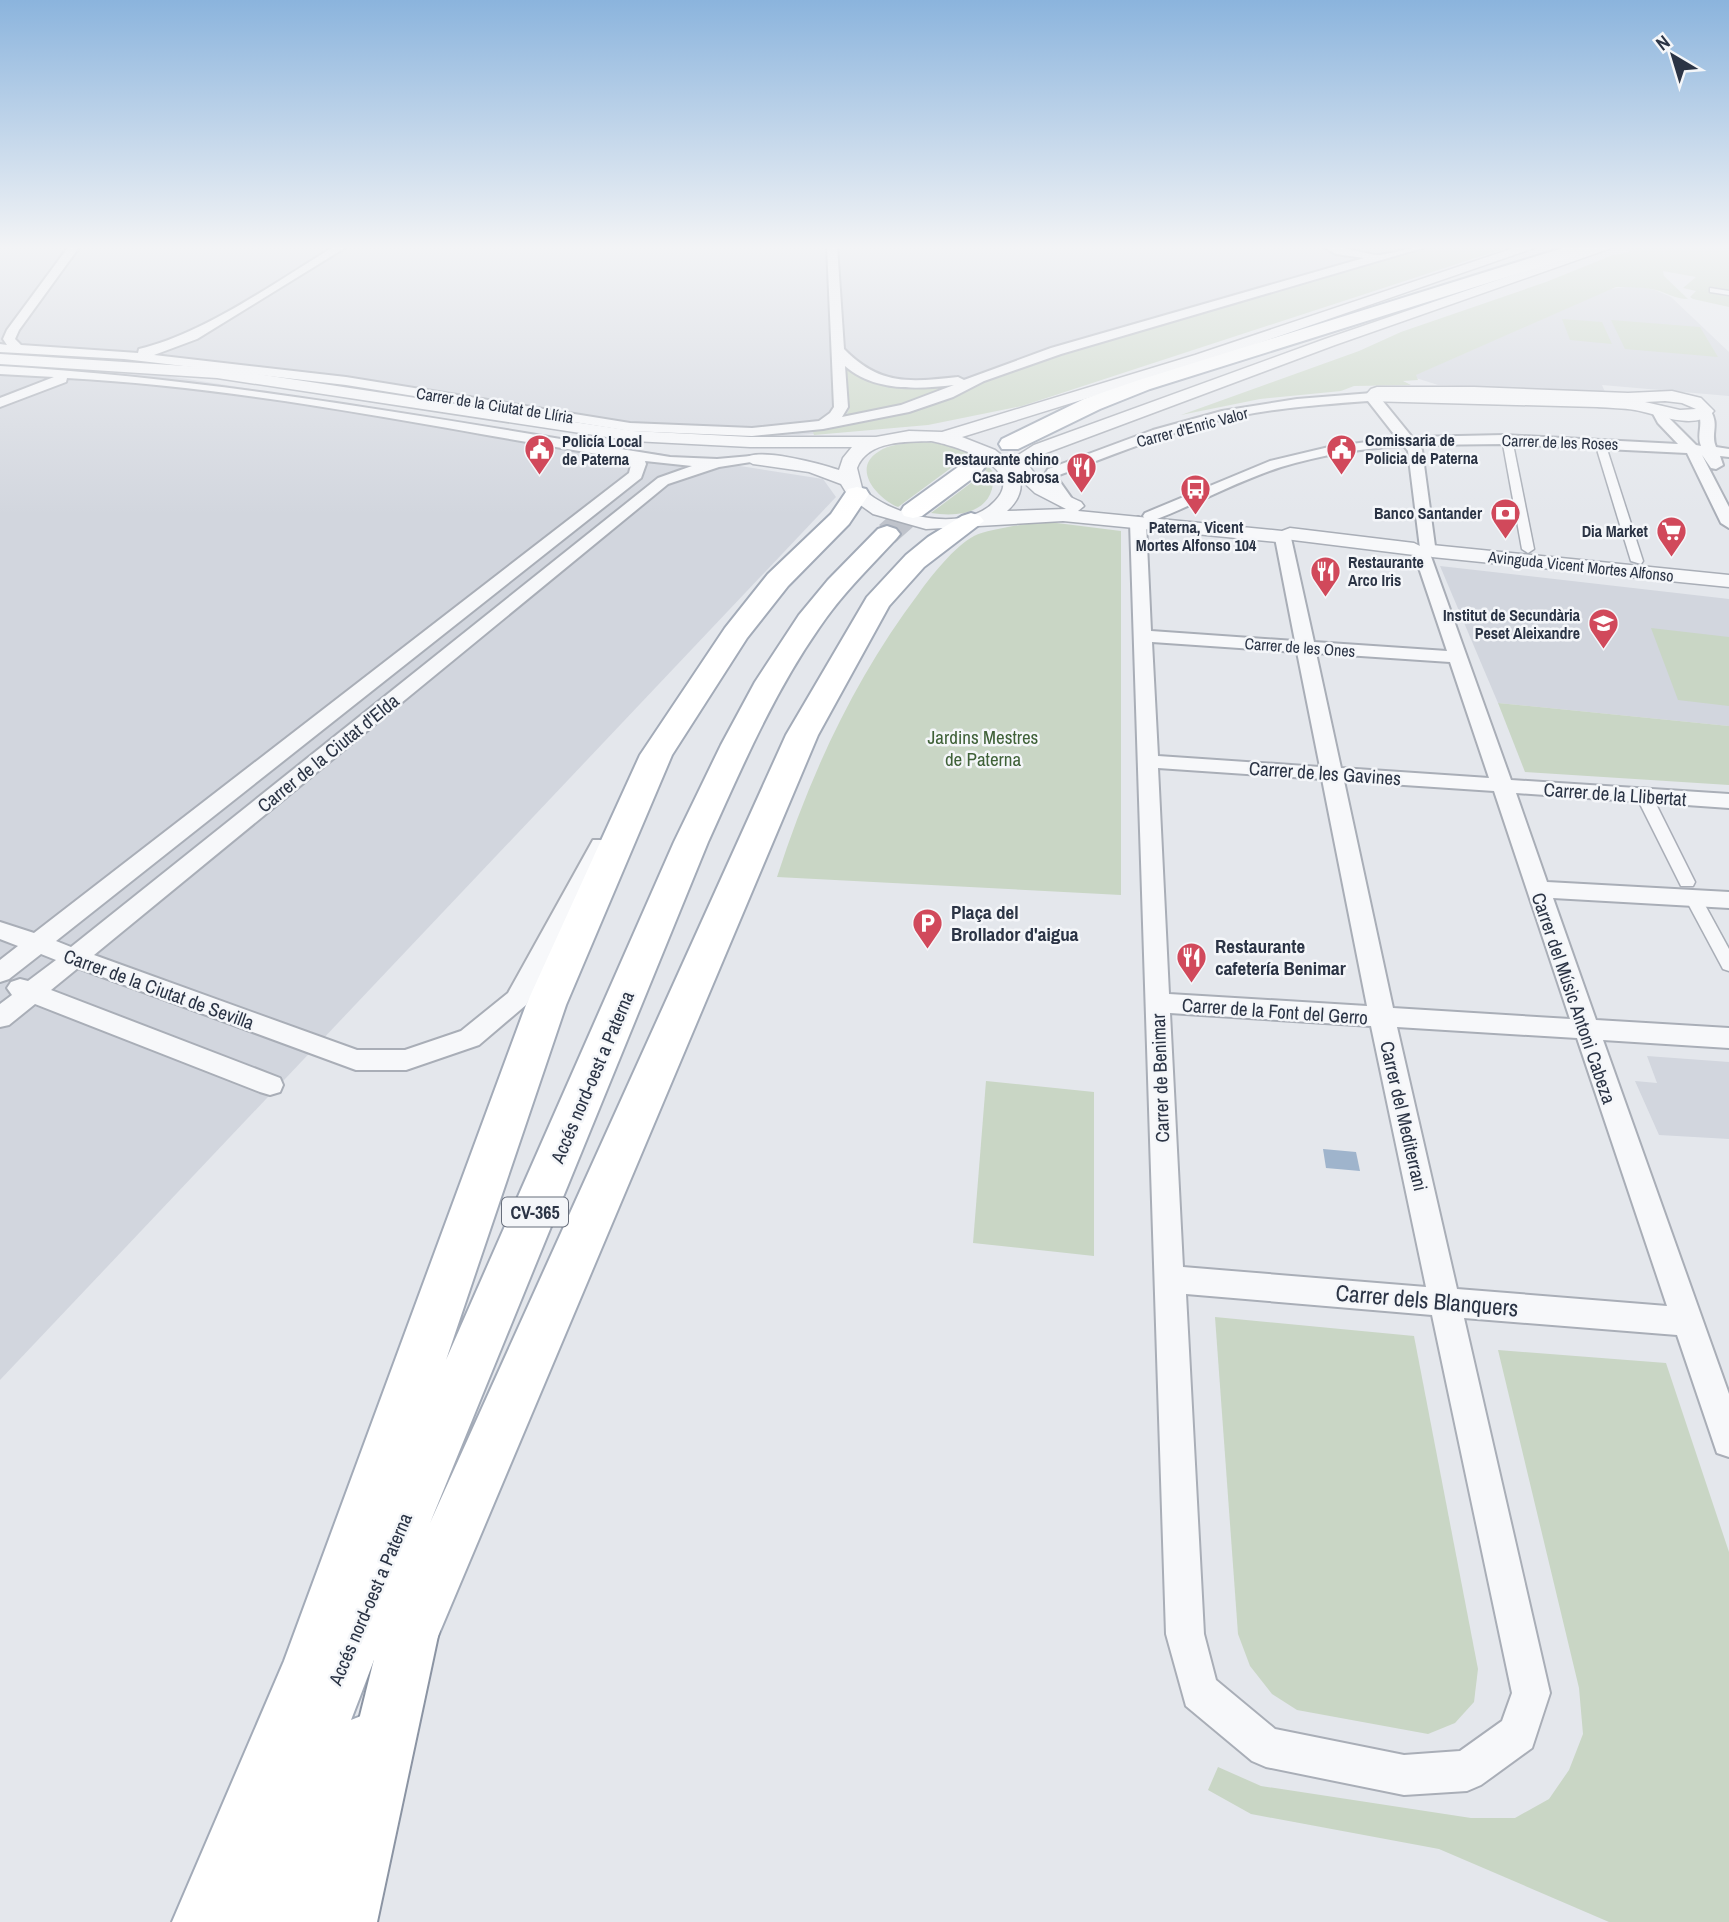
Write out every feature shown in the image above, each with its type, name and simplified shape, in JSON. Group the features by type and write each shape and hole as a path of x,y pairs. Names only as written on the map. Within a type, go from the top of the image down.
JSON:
{"main road":[{"path":"1012,465 1045,425 1208,360 1283,336"},
{"path":"1208,360 1289,336"},
{"path":"1330,342 1347,336"},
{"name":"Accés nord-oest a Paterna","path":"239,1922 351,1644 691,842 746,723 790,648 823,603 900,523 973,467"},
{"path":"206,1922 312,1667 546,1005 656,755 735,634 778,580 840,519 851,493"},
{"path":"286,1922 410,1631 580,1248 674,1024 802,735 877,603 915,561 937,542 976,519"},
{"path":"343,1922 410,1631"}],"street":[{"path":"8,336 17,349"},
{"path":"124,355 160,350 193,336"},
{"path":"191,362 181,352 193,336"},
{"path":"823,425 835,416 841,407 839,336"},
{"path":"840,352 856,370 886,380 922,384 979,378 1108,336"},
{"path":"944,437 997,419 1208,360 1277,336"},
{"path":"976,519 998,510 1011,492 1012,465 1040,449 1348,336"},
{"name":"Carrer de la Ciutat de Llíria","path":"0,348 191,362 630,427 741,432 823,425 904,409 948,394 979,378"},
{"name":"Carrer de la Ciutat de Llíria","path":"0,359 161,369 283,381 633,436 784,442 876,442 915,436 944,437"},
{"name":"Carrer de la Ciutat de Llíria","path":"161,369 634,446 812,467 851,493"},
{"path":"0,372 12,379 0,388"},
{"name":"Carrer de la Ciutat de Llíria","path":"0,372 125,380 245,392 670,461 717,463 746,459"},
{"path":"316,379 488,413"},
{"path":"0,403 57,380 125,380"},
{"path":"1372,397 1408,439"},
{"name":"Carrer d'Enric Valor","path":"1070,505 1056,491 1051,479 1053,472 1165,431 1223,415 1259,409 1372,397 1508,397 1655,405 1681,416 1696,416 1704,409"},
{"path":"1655,405 1663,420 1692,449 1729,523"},
{"path":"1727,411 1704,409 1709,420 1706,441 1709,451 1729,491"},
{"path":"784,442 886,434 997,419"},
{"name":"Avinguda Vicent Mortes Alfonso","path":"944,437 982,450 1012,465 1053,502 1145,519 1729,582"},
{"name":"Carrer de les Roses","path":"1145,519 1291,459 1341,447 1408,439 1600,443 1729,453"},
{"name":"Carrer del Músic Antoni Cabeza","path":"1408,439 1415,450 1424,550 1457,657 1729,1441"},
{"path":"1507,439 1528,549"},
{"path":"746,459 795,469 826,480 851,493 851,460 860,450 876,442"},
{"path":"1600,443 1637,561"},
{"path":"627,455 639,464 636,475 628,481"},
{"name":"Carrer de la Ciutat d'Elda","path":"0,1018 655,487 678,474 717,463"},
{"path":"628,481 638,481 655,487"},
{"name":"Carrer de la Ciutat d'Elda","path":"0,973 628,481"},
{"name":"Avinguda Vicent Mortes Alfonso","path":"851,493 877,508 912,520 940,524 976,519 1063,515 1145,519"},
{"name":"Carrer de Benimar","path":"1145,519 1143,636 1168,1279 1172,1306 1185,1634 1200,1692 1266,1747 1404,1775 1467,1772 1518,1734 1531,1693"},
{"name":"Carrer del Mediterrani","path":"1281,535 1382,1017 1531,1693"},
{"name":"Carrer de les Ones","path":"1143,636 1457,657"},
{"name":"Carrer de la Ciutat de Sevilla","path":"0,930 356,1060 406,1060 470,1038 517,999 607,835 656,755"},
{"name":"Carrer de les Gavines","path":"1147,761 1502,786"},
{"name":"Carrer de la Llibertat","path":"1502,786 1729,801"},
{"path":"1644,796 1729,965"},
{"path":"1537,889 1690,890 1729,900"},
{"path":"0,980 270,1085"},
{"name":"Carrer de la Font del Gerro","path":"1157,1003 1729,1038"},
{"name":"Carrer dels Blanquers","path":"1168,1279 1686,1322"}],"shaded area":[{"path":"0,336 1163,336 840,432 799,435 659,432 288,376 153,361 0,352"},
{"path":"1504,336 1712,336 1729,352 1729,396 1602,385 1605,392 1438,385 1416,378 1415,375"},
{"path":"0,365 156,374 823,479 836,497 0,1380"},
{"name":"Institut de Secundària Peset Aleixandre","path":"1440,566 1729,599 1729,726 1498,703"},
{"path":"1647,1056 1729,1062 1729,1139 1659,1135 1635,1081 1657,1083"}],"green space":[{"path":"1126,336 1237,336 1022,406 928,425 814,435 812,429 906,411 1052,358"},
{"path":"1393,336 1505,336 1416,375 1418,380 1403,381 1411,385 1354,386 1341,391 1260,399 1181,415 1359,351"},
{"path":"1568,336 1608,336 1612,344 1570,340"},
{"path":"1619,336 1705,336 1718,357 1625,349"},
{"path":"846,369 866,377 955,385 902,405 845,417 849,410"},
{"path":"917,442 958,448 978,458 993,472 990,496 976,509 966,513 931,513 987,471 959,462 898,507 890,503 870,483 867,467 870,459 887,447"},
{"name":"Jardins Mestres de Paterna","path":"1041,521 1121,531 1121,895 777,877 804,802 836,729 874,659 924,586 951,554 974,536"},
{"path":"1651,628 1729,637 1729,706 1678,700"},
{"path":"1498,703 1729,726 1729,785 1525,772"},
{"path":"986,1081 1094,1092 1094,1256 973,1243"},
{"path":"1215,1317 1414,1336 1478,1669 1474,1702 1455,1723 1428,1734 1297,1710 1272,1694 1250,1666 1238,1634"},
{"path":"1498,1350 1666,1363 1729,1552 1729,1922 1609,1922 1439,1849 1251,1814 1208,1790 1218,1767 1261,1786 1471,1818 1515,1818 1549,1799 1569,1770 1583,1734 1579,1688"}],"water":[{"path":"1323,1149 1356,1152 1360,1171 1326,1168"}],"tunnel":[{"path":"887,534 913,511"}],"place":[{"name":"Comissaria de Policia de Paterna","path":"1342,476"},
{"name":"Policía Local de Paterna","path":"539,477"},
{"name":"Restaurante chino Casa Sabrosa","path":"1082,495"},
{"name":"Paterna, Vicent Mortes Alfonso 104","path":"1196,517"},
{"name":"Banco Santander","path":"1505,540"},
{"name":"Dia Market","path":"1671,558"},
{"name":"Restaurante Arco Iris","path":"1325,598"},
{"name":"Institut de Secundària Peset Aleixandre","path":"1603,651"},
{"name":"Plaça del Brollador d'aigua","path":"928,950"},
{"name":"Restaurante cafetería Benimar","path":"1192,984"}]}
